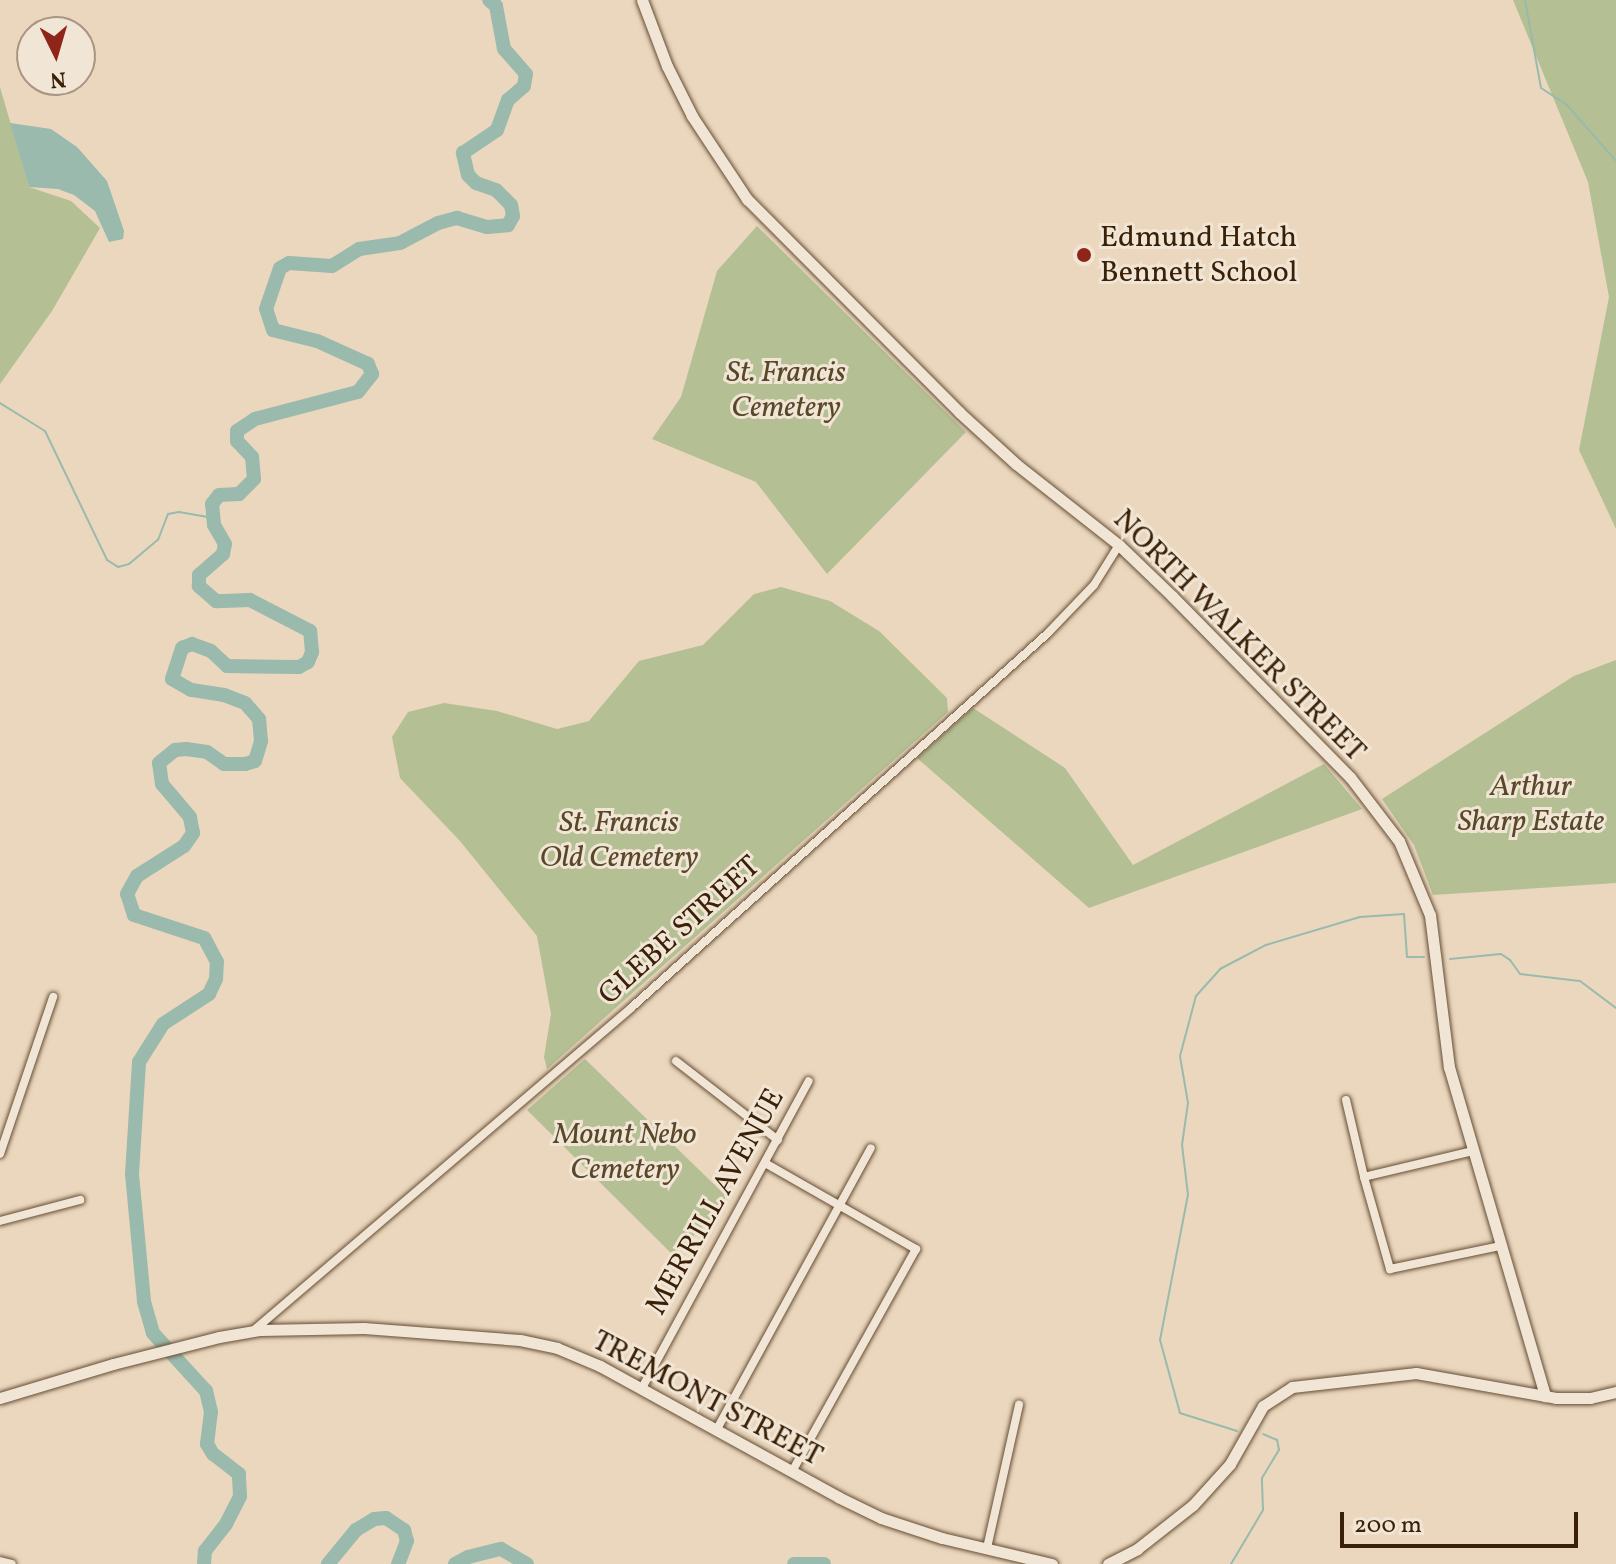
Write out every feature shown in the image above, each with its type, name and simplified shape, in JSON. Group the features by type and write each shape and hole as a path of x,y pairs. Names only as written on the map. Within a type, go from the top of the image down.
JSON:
{"main road":[{"name":"NORTH WALKER STREET","path":"642,0 667,66 692,116 747,199 967,420 1016,464 1119,545 1350,777 1399,841 1416,875 1433,928 1445,1046 1545,1396"},
{"name":"TREMONT STREET","path":"0,1398 190,1344 253,1331 364,1328 504,1338 575,1354 792,1472 890,1521 1052,1564"},
{"path":"1108,1564 1137,1549 1193,1505 1230,1464 1263,1406 1282,1390 1311,1383 1416,1373 1545,1396 1590,1398 1616,1392"}],"street":[{"name":"GLEBE STREET","path":"253,1331 631,1008 1058,624 1094,585 1119,545"},
{"path":"0,1154 53,997"},
{"path":"676,1061 778,1140"},
{"name":"MERRILL AVENUE","path":"642,1388 809,1081"},
{"path":"1346,1100 1390,1269 1500,1246"},
{"path":"717,1429 871,1148"},
{"path":"1364,1177 1473,1151"},
{"path":"765,1163 916,1249 792,1472"},
{"path":"0,1221 80,1200"},
{"path":"987,1548 1019,1405"},
{"path":"0,1561 12,1564"}],"green space":[{"path":"1513,0 1616,0 1616,529 1579,450 1609,297 1588,182"},
{"path":"0,87 29,187 71,201 100,228 52,311 0,384"},
{"name":"St. Francis Cemetery","path":"757,226 966,432 827,574 756,482 652,439 681,397 717,271"},
{"name":"St. Francis Old Cemetery","path":"781,587 830,601 879,631 947,698 948,712 547,1069 544,1057 551,1014 537,936 460,841 400,778 392,737 408,712 444,703 497,711 557,729 589,721 639,661 703,645 754,594"},
{"name":"Arthur Sharp Estate","path":"1616,660 1616,883 1433,895 1414,845 1382,799 1574,676"},
{"path":"973,708 1065,768 1133,865 1324,764 1362,809 1089,908 917,758"},
{"name":"Mount Nebo Cemetery","path":"585,1059 725,1195 725,1206 673,1255 527,1110"}],"shaded area":[{"path":"10,123 51,129 77,147 107,181 124,231 123,239 109,242 95,211 74,195 58,189 29,187"}],"waterway":[{"path":"204,1564 205,1551 226,1524 240,1496 239,1474 213,1454 207,1444 211,1412 206,1391 153,1333 144,1301 132,1174 139,1062 163,1024 209,994 216,979 217,962 204,938 134,915 127,894 137,876 184,846 193,833 190,817 162,784 159,763 175,750 186,749 207,752 224,764 245,764 255,761 261,741 259,719 245,703 224,695 191,690 172,679 182,648 192,644 211,651 227,666 299,667 308,662 312,652 310,631 250,600 216,601 199,586 199,575 223,554 225,544 214,525 212,504 219,495 239,494 254,479 252,457 237,441 237,431 255,419 358,392 372,374 368,364 317,341 273,330 266,309 280,268 289,263 332,266 359,249 400,243 438,223 457,218 487,227 508,225 513,216 511,205 496,190 476,183 468,175 463,153 497,130 508,100 524,86 526,74 504,49 496,6 489,0"},
{"path":"1525,0 1541,88 1567,105 1616,161"},
{"path":"0,403 45,431 107,560 118,567 129,564 158,540 168,514 179,512 213,518"},
{"path":"1237,1431 1180,1413 1160,1340 1188,1195 1182,1145 1188,1103 1180,1056 1196,996 1220,969 1266,945 1360,917 1404,914 1407,957 1424,957"},
{"path":"1450,959 1501,954 1520,974 1580,981 1616,1008"},
{"path":"1231,1564 1263,1510 1262,1478 1279,1450 1277,1440 1263,1434"},
{"path":"328,1564 356,1530 374,1519 386,1518 404,1530 407,1541 398,1564"},
{"path":"455,1564 468,1557 501,1549 527,1564"},
{"path":"794,1564 824,1564"}],"place":[{"name":"Edmund Hatch Bennett School","path":"1084,255"}]}
